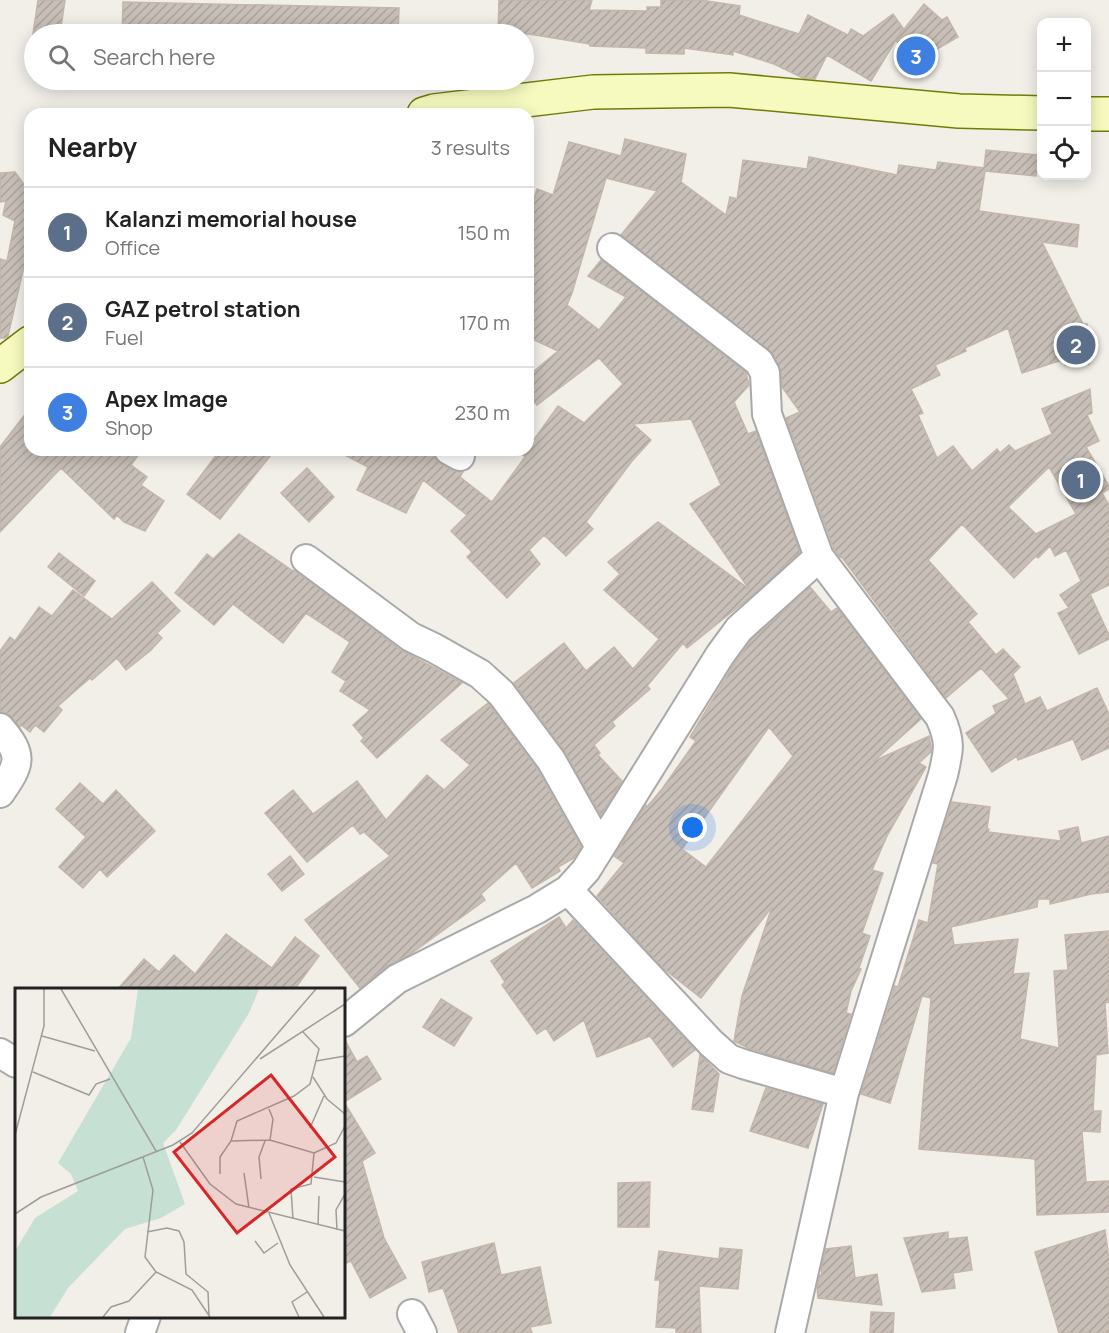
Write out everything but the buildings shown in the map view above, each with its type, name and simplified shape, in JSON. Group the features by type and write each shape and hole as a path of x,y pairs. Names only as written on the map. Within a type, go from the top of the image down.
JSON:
{"street":[{"path":"459,108 593,92 729,90 959,111 1037,113"},
{"path":"1091,114 1109,114"},
{"path":"612,248 759,363 765,373 767,414 819,557 940,717 948,735 948,756 943,775 844,1093 790,1333"},
{"path":"0,366 24,348"},
{"path":"345,1021 396,979 537,909 568,890 586,870 720,655 739,629 819,557"},
{"path":"306,559 411,637 480,674 501,693 550,760 600,847"},
{"path":"0,728 15,746 17,763 11,778 0,794"},
{"path":"568,890 711,1043 729,1059 844,1093"},
{"path":"0,1053 15,1062"},
{"path":"140,1333 146,1318"}],"place":[{"name":"Apex Image","path":"916,56"},
{"name":"GAZ petrol station","path":"1076,345"},
{"name":"Kalanzi memorial house","path":"1081,480"}]}
